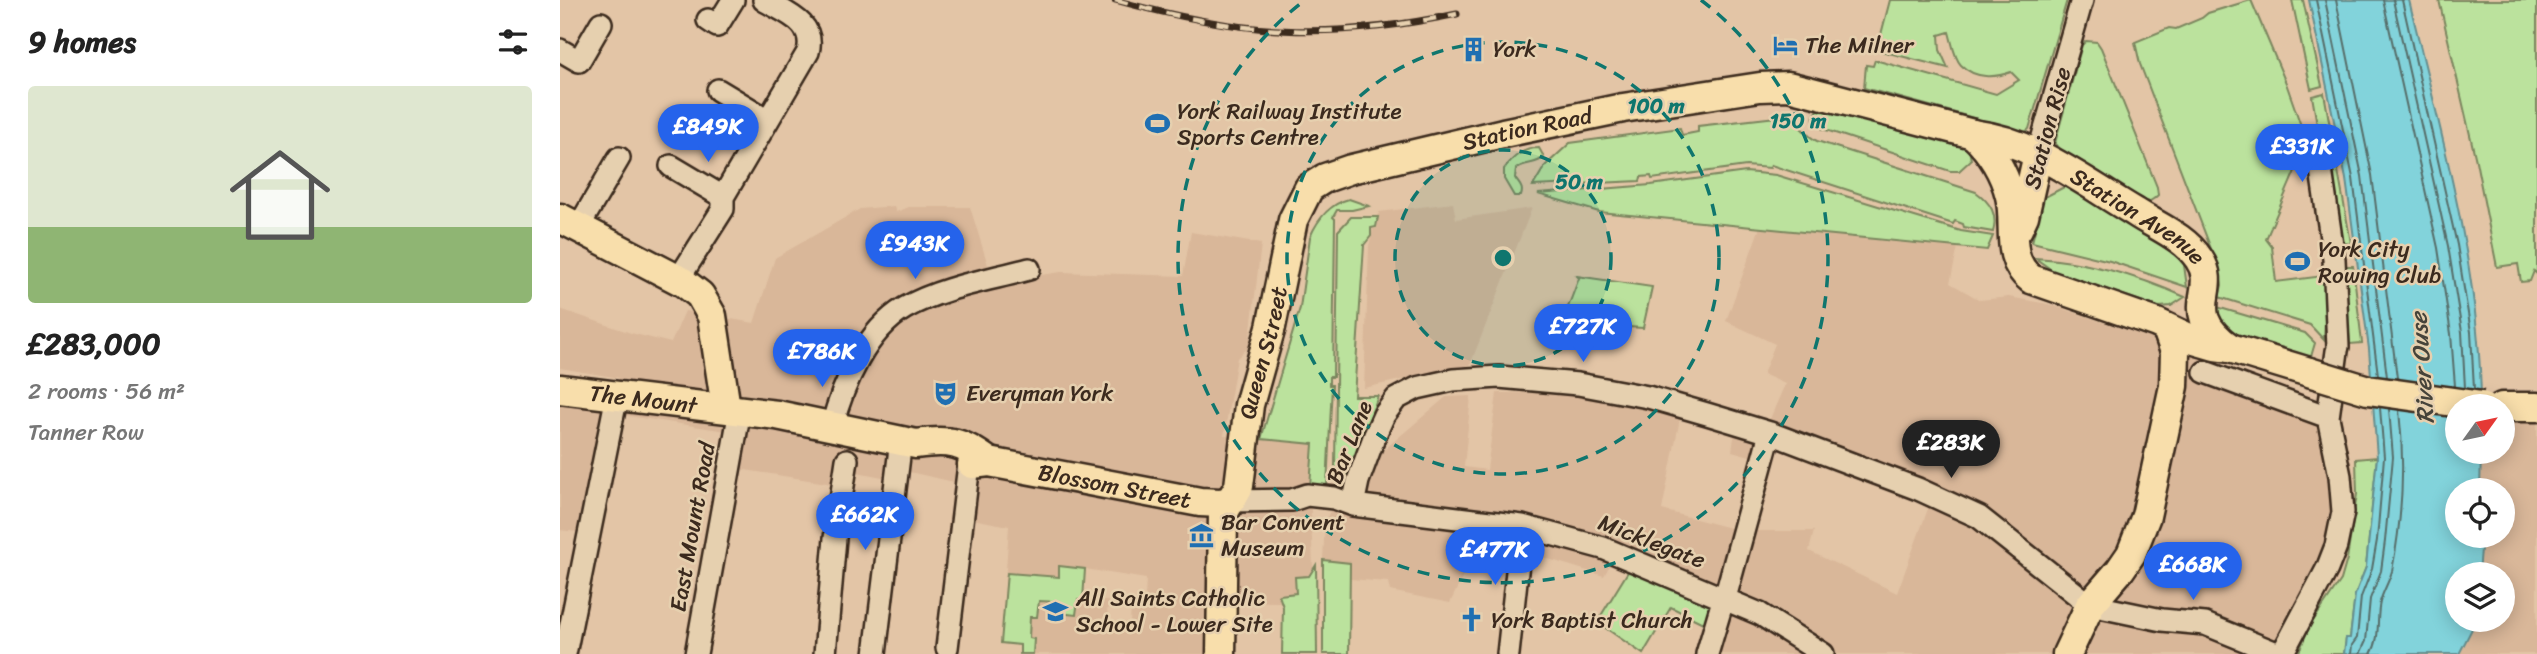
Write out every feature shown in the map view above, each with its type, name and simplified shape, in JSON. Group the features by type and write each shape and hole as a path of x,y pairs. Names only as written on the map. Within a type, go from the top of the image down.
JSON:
{"main road":[{"name":"Station Road","path":"1299,204 1309,188 1325,178 1378,162 1623,108 1760,87 1788,86 1973,134 1990,136 2038,154"},
{"path":"1973,134 1991,153 2005,181 2010,195 2014,256 2021,270 2033,280 2215,346 2230,348 2368,390 2445,401"},
{"name":"Station Rise","path":"2014,237 2024,216 2038,154"},
{"name":"Station Avenue","path":"2038,154 2190,247 2204,268 2203,301"},
{"name":"Queen Street","path":"1221,654 1223,519 1239,486 1249,405 1271,327 1293,219 1299,204"},
{"path":"569,223 678,280 700,295 712,316 733,409"},
{"path":"2172,330 2203,301"},
{"path":"2172,330 2203,301"},
{"path":"2203,301 2208,329 2230,348"},
{"path":"2067,654 2090,605 2131,554 2146,516 2174,386 2182,373 2172,330"},
{"name":"The Mount","path":"560,389 733,409"},
{"path":"2515,407 2537,407"},
{"name":"Blossom Street","path":"733,409 909,442 934,458 979,463 1200,502 1231,501"}],"street":[{"path":"708,20 717,26 733,0"},
{"path":"678,280 723,209 723,197 808,52 811,41 808,31 801,23 764,0"},
{"name":"Station Rise","path":"2038,154 2080,9"},
{"path":"560,50 579,61 601,23"},
{"path":"718,90 768,120"},
{"path":"1707,654 1770,433 1918,489 1968,511 2090,605 2162,620 2205,624 2281,654 2328,569 2343,512 2335,444 2328,417 2336,355 2334,258 2317,142"},
{"path":"569,223 620,158"},
{"path":"671,166 723,197"},
{"path":"832,426 856,363 879,332 904,309 935,295 1029,269"},
{"path":"2205,372 2328,417"},
{"name":"Bar Lane","path":"1349,504 1375,435 1395,399 1417,388 1453,380 1525,378 1578,384 1648,397 1770,433"},
{"path":"565,654 617,396"},
{"name":"East Mount Road","path":"696,654 733,409"},
{"path":"875,654 909,442"},
{"path":"825,654 835,538 847,460"},
{"path":"947,648 979,463"},
{"name":"Blossom Street","path":"1231,501 1292,500 1307,495 1325,497"},
{"name":"Micklegate","path":"1325,497 1349,504 1522,526 1603,548 1760,614 1823,654"},
{"path":"1508,654 1522,526"}],"shaded area":[{"path":"1453,203 1456,219 1532,208 1470,365 1364,388 1369,246 1373,229 1377,228 1379,212"},
{"path":"894,206 896,212 909,207 970,207 991,275 1023,278 1061,272 1183,276 1191,232 1261,244 1249,347 1237,358 1224,436 1313,444 1310,487 1313,568 1296,593 1279,595 1281,602 1215,601 1214,654 1020,654 1020,645 1001,643 1009,526 967,518 971,488 905,471 887,478 837,468 833,484 733,468 739,433 622,415 595,534 560,530 560,401 610,406 619,378 560,368 560,309 631,333 671,343 685,311 754,323 775,258 860,209","holes":["1085,569 1146,579 1145,597 1138,597 1137,604 1131,604 1130,624 1101,622 1102,618 1107,618 1108,601 1083,600"]},
{"path":"1760,227 1958,247 1950,283 1980,300 2009,297 2048,304 2157,340 2328,417 2334,524 2277,654 1703,654 1714,605 1611,563 1604,576 1532,554 1501,571 1466,570 1450,603 1390,591 1388,582 1350,579 1350,563 1323,560 1325,521 1345,483 1446,397 1471,396 1464,467 1487,470 1497,393 1554,392 1681,413 1662,510 1741,531 1814,531 1809,551 1897,593 1932,498 1766,441 1761,459 1732,451 1735,430 1767,426 1785,384 1763,374 1775,344 1726,321"},
{"path":"2515,418 2537,418 2537,654 2459,654 2470,632 2515,632 2515,562 2480,562 2481,548 2515,548 2515,478 2480,478 2481,464 2515,464"}],"green space":[{"path":"1890,0 2067,0 2029,129 2025,132 1864,88 1866,65 1873,66 1875,60 1996,94 2019,80 2011,72 1985,76 1967,70 1957,58 1949,32 1939,35 1940,50 1948,68 1877,50"},
{"path":"2251,0 2286,83 2307,143 2266,239 2272,247 2276,282 2323,276 2326,301 2324,340 2310,325 2219,297 2222,285 2218,267 2140,64 2135,42 2169,28 2176,29 2208,13"},
{"path":"2292,0 2303,0 2322,86 2311,89"},
{"path":"2439,0 2537,0 2537,274 2534,271 2530,281 2521,282 2518,264 2497,267"},
{"path":"2086,41 2097,42 2101,48 2157,187 2158,195 2151,201 2142,201 2061,150 2055,143 2082,45"},
{"path":"2324,93 2351,243 2338,244 2312,96"},
{"path":"1821,108 1964,144 1969,149 1971,160 1959,171 1950,171 1823,129 1814,119 1815,113"},
{"path":"1785,116 1817,141 1976,192 1986,200 1992,210 1995,220 1993,232 1964,227 1955,221 1953,224 1771,165 1770,168 1746,166 1652,179 1651,176 1641,177 1640,181 1533,186 1545,166 1570,143 1680,128 1682,135 1698,132 1698,126"},
{"path":"1539,148 1544,157 1516,169 1515,178 1522,193 1521,196 1514,196 1504,179 1504,169 1519,154"},
{"path":"1746,172 1776,175 1961,231 1993,236 1987,250 1599,212 1538,194 1651,185"},
{"path":"2068,185 2176,255 2184,265 2187,287 2110,261 2032,242 2043,198"},
{"path":"1349,199 1369,206 1337,210 1333,217 1333,377 1329,377 1329,385 1332,385 1327,486 1310,487 1313,444 1261,439 1300,308 1310,237 1325,213"},
{"path":"1351,217 1378,217 1376,227 1371,228 1371,236 1364,245 1354,396 1378,396 1345,483 1338,486 1339,469 1335,467 1338,231"},
{"path":"2035,258 2111,270 2185,297 2171,306 2159,307 2056,273"},
{"path":"2343,266 2353,266 2362,343 2350,344"},
{"path":"1577,276 1652,287 1643,328 1562,323 1579,278"},
{"path":"2217,307 2305,333 2315,343 2310,360 2231,335 2217,313"},
{"path":"2377,457 2366,567 2355,595 2350,638 2346,638 2344,654 2298,654 2309,627 2341,580 2357,494 2356,459"},
{"path":"1323,560 1350,563 1349,654 1323,654"},
{"path":"1316,565 1317,654 1282,654 1283,607 1279,595 1296,593 1295,577 1309,576"},
{"path":"1059,566 1085,569 1083,600 1078,600 1076,615 1059,613 1060,602 1039,601 1037,617 1030,617 1029,638 1034,639 1033,654 1020,654 1020,645 1001,643 1007,573 1059,577"},
{"path":"1629,570 1714,605 1709,626 1671,607 1643,654 1597,622"}],"water":[{"name":"River Ouse","path":"2309,0 2409,0 2457,202 2474,305 2479,356 2481,394 2445,394 2445,464 2481,464 2480,478 2445,478 2445,548 2481,548 2480,562 2445,562 2445,632 2470,632 2459,654 2344,654 2346,638 2350,638 2355,595 2366,567 2377,457 2369,349 2346,179"}],"railway":[{"path":"1115,0 1203,21 1285,30 1367,28 1457,14"}],"place":[{"name":"The Milner","path":"1785,45"},
{"name":"York","path":"1473,49"},
{"name":"York Railway Institute Sports Centre","path":"1157,124"},
{"name":"York City Rowing Club","path":"2298,262"},
{"name":"Everyman York","path":"946,393"},
{"name":"Bar Convent Museum","path":"1201,535"},
{"name":"All Saints Catholic School - Lower Site","path":"1056,611"},
{"name":"York Baptist Church","path":"1471,620"}]}
